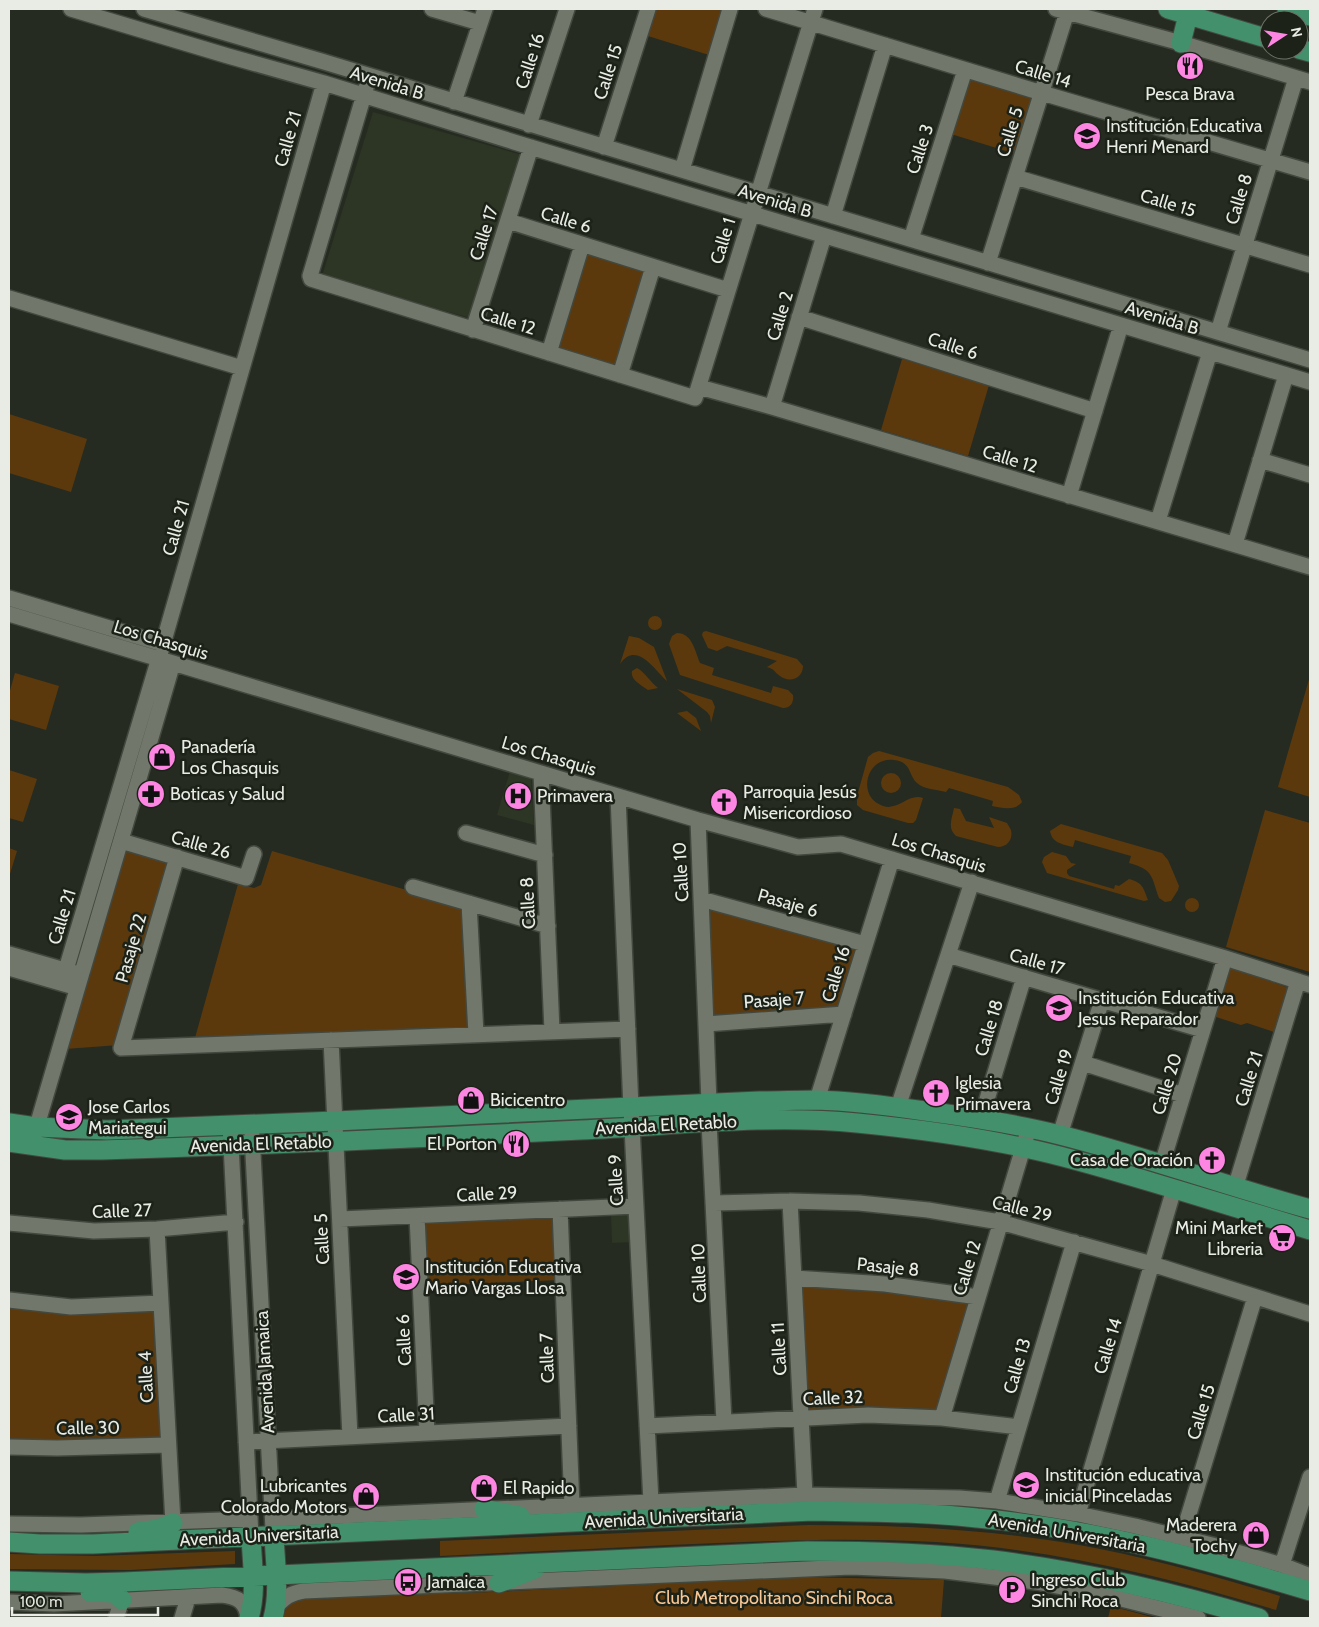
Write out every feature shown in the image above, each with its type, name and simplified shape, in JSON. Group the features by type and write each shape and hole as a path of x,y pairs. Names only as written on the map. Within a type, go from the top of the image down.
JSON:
{"main road":[{"path":"1168,9 1259,36"},
{"path":"1287,9 1310,16"},
{"path":"1181,43 1188,15"},
{"name":"Avenida El Retablo","path":"9,1123 36,1127 106,1130 631,1108 709,1103 817,1100 898,1107 1029,1128 1162,1164 1235,1188 1310,1208"},
{"name":"Avenida El Retablo","path":"9,1142 65,1150 84,1150 336,1142 791,1119 849,1122 981,1139 1023,1148 1096,1166 1310,1230"},
{"path":"484,1509 558,1523"},
{"name":"Avenida Universitaria","path":"9,1542 93,1544 273,1527 558,1523 813,1511 895,1512 977,1518 1073,1531 1152,1547 1220,1564 1310,1591"},
{"path":"93,1544 111,1537 158,1529 172,1523"},
{"name":"Avenida Jamaica","path":"273,1527 276,1576 274,1613"},
{"name":"Avenida Jamaica","path":"249,1618 253,1604 250,1528"},
{"path":"9,1581 123,1582 807,1551 901,1553 992,1560 1050,1568 1116,1580 1213,1604 1259,1618"},
{"path":"499,1583 549,1563"},
{"path":"46,1582 70,1591 114,1593 119,1609"}],"street":[{"name":"Avenida B","path":"71,9 324,83 1310,382"},
{"name":"Avenida B","path":"144,9 1310,360"},
{"path":"432,9 482,16 454,102"},
{"name":"Calle 16","path":"529,125 567,9"},
{"name":"Calle 15","path":"604,147 648,9"},
{"path":"682,170 730,9"},
{"name":"Calle 14","path":"766,9 813,16 885,45 1310,172"},
{"path":"1062,10 1181,43 1303,80"},
{"name":"Calle 5","path":"988,263 1042,93 1062,10"},
{"name":"Calle 1","path":"697,392 813,16"},
{"path":"833,216 885,45"},
{"name":"Calle 3","path":"911,240 965,70"},
{"path":"363,96 370,77"},
{"name":"Calle 8","path":"1218,332 1271,160 1303,80"},
{"name":"Calle 21","path":"31,1146 120,841 166,661 163,644 324,83"},
{"name":"Calle 12","path":"363,96 310,276 311,279 620,375 772,407 1310,567"},
{"name":"Calle 17","path":"473,330 531,147"},
{"name":"Calle 15","path":"1015,177 1310,265"},
{"name":"Calle 6","path":"508,222 728,290"},
{"path":"868,249 876,229"},
{"name":"Calle 2","path":"772,407 824,236"},
{"path":"549,353 582,245"},
{"path":"620,375 653,267"},
{"path":"9,298 242,368"},
{"name":"Calle 6","path":"799,317 1095,411"},
{"path":"1069,496 1121,325"},
{"path":"1158,522 1210,352"},
{"path":"1234,544 1286,375"},
{"path":"1260,460 1310,475"},
{"name":"Los Chasquis","path":"9,598 163,644"},
{"name":"Los Chasquis","path":"9,614 698,820 798,847 841,844 1304,983"},
{"name":"Calle 21","path":"64,977 166,661"},
{"name":"Calle 8","path":"541,773 552,1031"},
{"name":"Calle 9","path":"618,796 631,1108 651,1502"},
{"name":"Calle 10","path":"698,820 709,1103"},
{"path":"466,833 544,855"},
{"name":"Calle 26","path":"120,841 246,878 254,854"},
{"name":"Pasaje 22","path":"176,857 121,1048 331,1040"},
{"name":"Calle 16","path":"817,1100 892,859"},
{"path":"898,1107 972,882"},
{"path":"413,887 548,926"},
{"name":"Pasaje 6","path":"701,899 865,944"},
{"path":"469,903 476,1034"},
{"path":"9,954 79,982"},
{"name":"Calle 17","path":"948,955 1203,1030"},
{"name":"Calle 20","path":"1162,1164 1225,958"},
{"path":"9,968 64,977"},
{"name":"Calle 18","path":"982,1119 1024,977"},
{"name":"Calle 21","path":"1235,1188 1304,983"},
{"name":"Calle 19","path":"1060,1135 1102,1000"},
{"name":"Pasaje 7","path":"706,1024 844,1014"},
{"path":"331,1040 628,1029"},
{"name":"Calle 5","path":"331,1040 350,1437"},
{"path":"1083,1062 1183,1095"},
{"name":"Calle 10","path":"710,1122 724,1422"},
{"name":"Avenida Jamaica","path":"230,1125 250,1528"},
{"name":"Avenida Jamaica","path":"251,1125 273,1527"},
{"name":"Calle 12","path":"942,1418 1029,1128"},
{"name":"Calle 14","path":"1078,1514 1174,1189"},
{"name":"Calle 11","path":"790,1201 805,1495"},
{"name":"Calle 29","path":"714,1203 826,1201 889,1205 959,1214 1000,1222 1152,1264 1310,1314"},
{"name":"Calle 29","path":"340,1219 636,1206"},
{"name":"Calle 7","path":"560,1209 572,1506"},
{"name":"Calle 6","path":"417,1216 427,1433"},
{"name":"Calle 27","path":"9,1222 94,1231 157,1229 236,1222"},
{"name":"Calle 4","path":"157,1229 172,1523"},
{"name":"Calle 13","path":"997,1501 1074,1242"},
{"name":"Pasaje 8","path":"794,1278 885,1284 978,1297"},
{"name":"Calle 15","path":"1182,1537 1255,1297"},
{"path":"9,1300 71,1307 161,1303"},
{"path":"245,1416 256,1419 267,1415"},
{"name":"Calle 32","path":"648,1426 868,1415 942,1418 1019,1427"},
{"name":"Calle 31","path":"246,1442 569,1426"},
{"name":"Calle 30","path":"9,1447 57,1448 168,1445"},
{"path":"1282,1565 1310,1478"},
{"name":"Avenida Universitaria","path":"273,1527 484,1509 805,1495 922,1497 997,1501 1078,1514 1182,1537 1282,1565 1310,1576"},
{"name":"Avenida Universitaria","path":"9,1524 172,1523 250,1528"},
{"path":"274,1613 282,1599 292,1593 304,1591 851,1567 944,1570 1048,1584 1113,1596 1198,1618"},
{"path":"9,1602 52,1611 119,1609 188,1598 222,1595 233,1596 241,1601 247,1608 249,1618"},
{"path":"182,1618 188,1598"}],"shaded area":[{"path":"373,112 522,155 470,318 322,276"},
{"name":"Primavera","path":"510,771 531,777 534,825 497,815"},
{"path":"631,1214 633,1242 612,1243 611,1215"}],"green space":[{"path":"656,9 723,9 709,55 648,36"},
{"path":"967,79 1032,98 1016,154 951,134"},
{"path":"587,253 645,271 616,366 559,348"},
{"path":"902,359 989,385 968,456 881,430"},
{"path":"9,414 87,439 71,492 9,473"},
{"path":"655,616 660,618 662,623 660,628 655,630 650,628 648,623 650,618"},
{"path":"706,631 797,659 803,666 801,674 798,677 787,679 767,667 777,661 727,646 717,651 708,648 702,635"},
{"path":"677,633 690,639 700,663 714,668 712,675 771,693 773,686 788,690 793,695 791,704 783,708 680,675 669,644 672,636"},
{"path":"629,636 639,638 654,647 667,681 639,656 626,657 620,664"},
{"path":"637,668 658,688 648,690 637,682 633,677 632,671"},
{"path":"15,673 59,686 46,730 9,719 9,694"},
{"path":"1310,676 1310,797 1278,787"},
{"path":"677,689 712,700 715,707 711,723 707,712"},
{"path":"687,711 696,718 701,731 677,713"},
{"path":"879,751 1008,787 1019,795 1022,802 1012,808 992,806 993,801 949,788 946,792 927,788 914,780 904,763 884,760 871,770 867,786 869,794 875,801 889,807 913,798 923,798 916,820 913,823 908,823 863,810 857,805 857,796 868,757"},
{"path":"9,770 37,779 23,822 9,818"},
{"path":"887,773 895,773 901,779 901,787 895,793 887,793 881,787 881,779"},
{"path":"954,808 960,809 966,821 994,828 989,817 1007,823 1011,830 1009,842 1005,846 998,847 956,836 951,827"},
{"path":"1265,810 1310,823 1310,972 1226,947"},
{"path":"1061,824 1162,853 1168,860 1179,886 1178,890 1171,901 1165,902 1159,898 1153,879 1147,871 1129,863 1131,856 1075,840 1073,847 1055,841 1050,831"},
{"path":"125,846 173,859 119,1045 65,1049"},
{"path":"9,848 17,851 9,877"},
{"path":"272,851 465,907 471,1028 195,1038 238,884 254,888 261,885"},
{"path":"1052,852 1066,856 1071,863 1076,864 1067,870 1069,876 1114,889 1115,885 1119,886 1129,879 1142,886 1148,900 1144,901 1047,873 1042,862 1044,857"},
{"path":"1192,898 1197,900 1199,905 1197,910 1192,912 1187,910 1185,905 1187,900"},
{"path":"705,902 858,947 837,1014 710,1023"},
{"path":"1229,967 1289,988 1274,1032 1247,1023 1241,1025 1213,1016"},
{"path":"556,1214 559,1280 426,1286 423,1220"},
{"path":"801,1285 886,1291 970,1302 937,1414 805,1412"},
{"path":"9,1307 156,1310 162,1441 9,1442"},
{"path":"809,1525 955,1530 1028,1537 1100,1549 1168,1564 1280,1596 1276,1610 1150,1575 1108,1566 1022,1551 936,1542 869,1540 769,1541 440,1556 440,1541"},
{"path":"235,1551 235,1564 130,1570 9,1569 9,1554 95,1556"},
{"name":"Club Metropolitano Sinchi Roca","path":"800,1577 944,1580 941,1618 283,1618 286,1608 297,1598 494,1592"},
{"path":"1111,1606 1155,1618 1108,1618"}],"place":[{"name":"Pesca Brava","path":"1190,66"},
{"name":"Institución Educativa Henri Menard","path":"1087,136"},
{"name":"Panadería Los Chasquis","path":"162,757"},
{"name":"Boticas y Salud","path":"151,794"},
{"name":"Primavera","path":"518,796"},
{"name":"Parroquia Jesús Misericordioso","path":"724,802"},
{"name":"Institución Educativa Jesus Reparador","path":"1059,1008"},
{"name":"Iglesia Primavera","path":"936,1093"},
{"name":"Bicicentro","path":"471,1100"},
{"name":"Jose Carlos Mariategui","path":"69,1117"},
{"name":"El Porton","path":"516,1144"},
{"name":"Casa de Oración","path":"1212,1160"},
{"name":"Mini Market Libreria","path":"1282,1238"},
{"name":"Institución Educativa Mario Vargas Llosa","path":"406,1277"},
{"name":"Institución educativa inicial Pinceladas","path":"1026,1485"},
{"name":"El Rapido","path":"484,1488"},
{"name":"Lubricantes Colorado Motors","path":"366,1496"},
{"name":"Maderera Tochy","path":"1256,1535"},
{"name":"Jamaica","path":"408,1582"},
{"name":"Ingreso Club Sinchi Roca","path":"1012,1590"}]}
